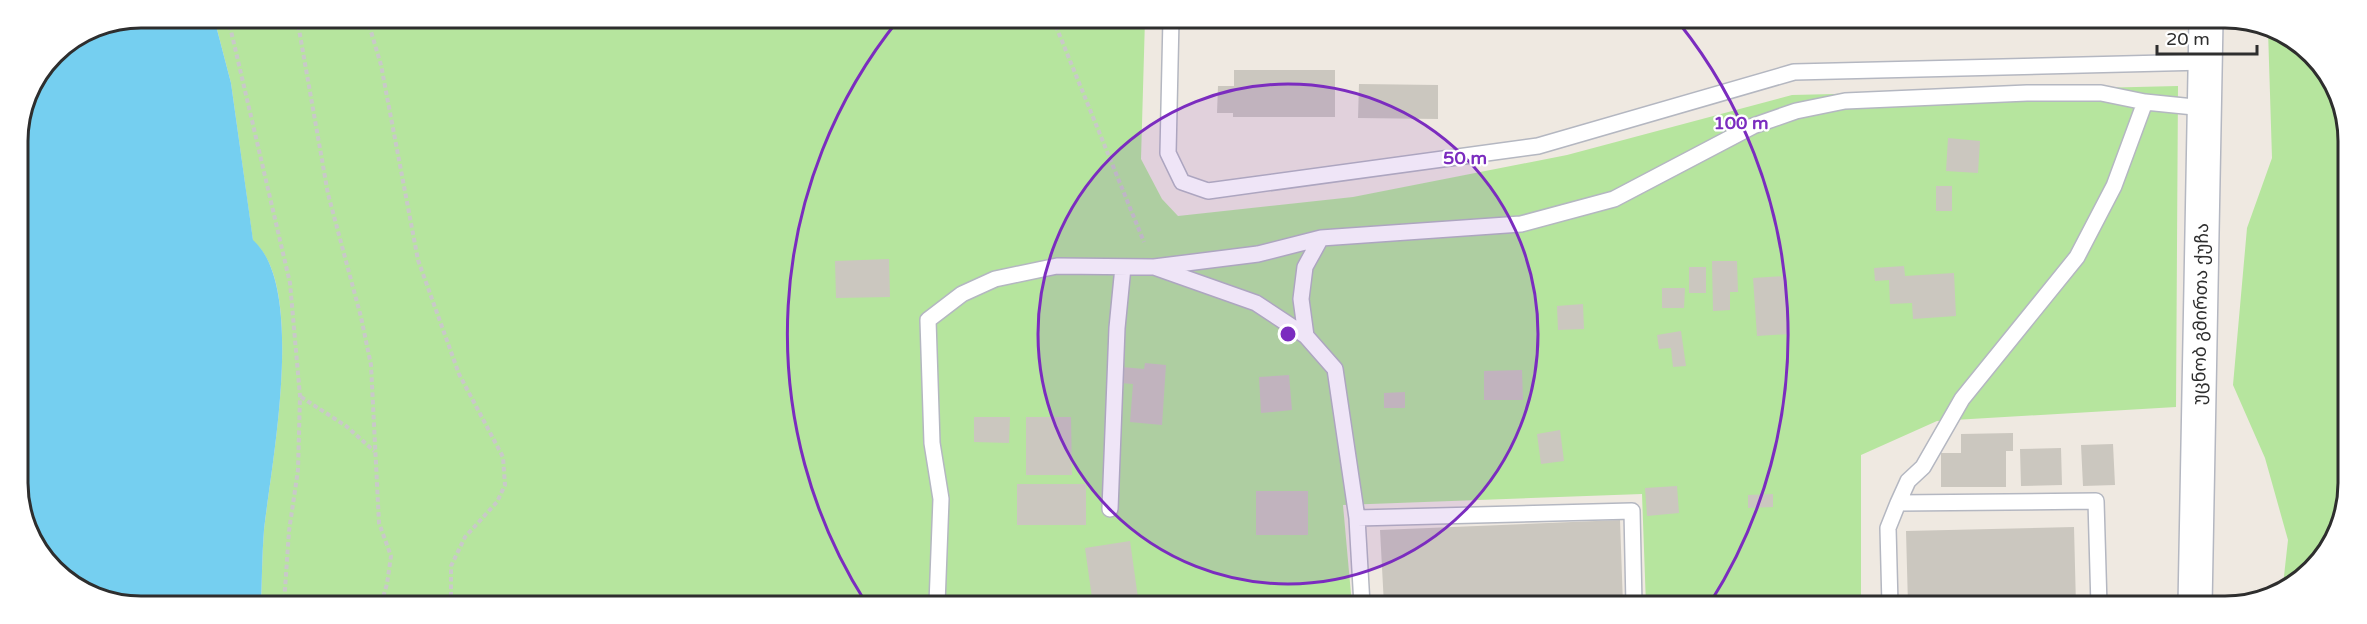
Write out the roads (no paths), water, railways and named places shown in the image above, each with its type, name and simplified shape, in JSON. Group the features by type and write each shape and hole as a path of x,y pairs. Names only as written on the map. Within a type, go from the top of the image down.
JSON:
{"main road":[{"name":"უცნობ გმირთა ქუჩა","path":"2195,595 2206,28"}],"lane":[{"path":"1171,29 1168,153 1182,182 1208,191 1538,146 1794,72 2205,62"},
{"path":"937,596 941,499 932,443 928,320 962,294 995,279 1057,266 1154,267 1258,254 1321,238 1521,224 1614,199 1753,126 1796,111 1845,101 2037,93 2101,93 2145,102 2204,108"},
{"path":"1890,595 1888,528 1908,481 1923,466 1962,399 2077,257 2114,186 2145,102"},
{"path":"1306,336 1301,299 1305,267 1321,238"},
{"path":"1110,509 1117,328 1123,267"},
{"path":"1154,267 1256,303 1306,336 1335,369 1358,518 1362,595"},
{"path":"1898,503 2096,501 2099,595"},
{"path":"1358,518 1632,511 1634,595"}],"water":[{"path":"134,29 217,29 231,83 253,240 269,263 278,296 282,335 278,422 264,530 261,596 127,595 99,587 73,572 52,551 32,511 28,482 29,134 31,120 37,99 57,67 79,48 105,35"}]}
